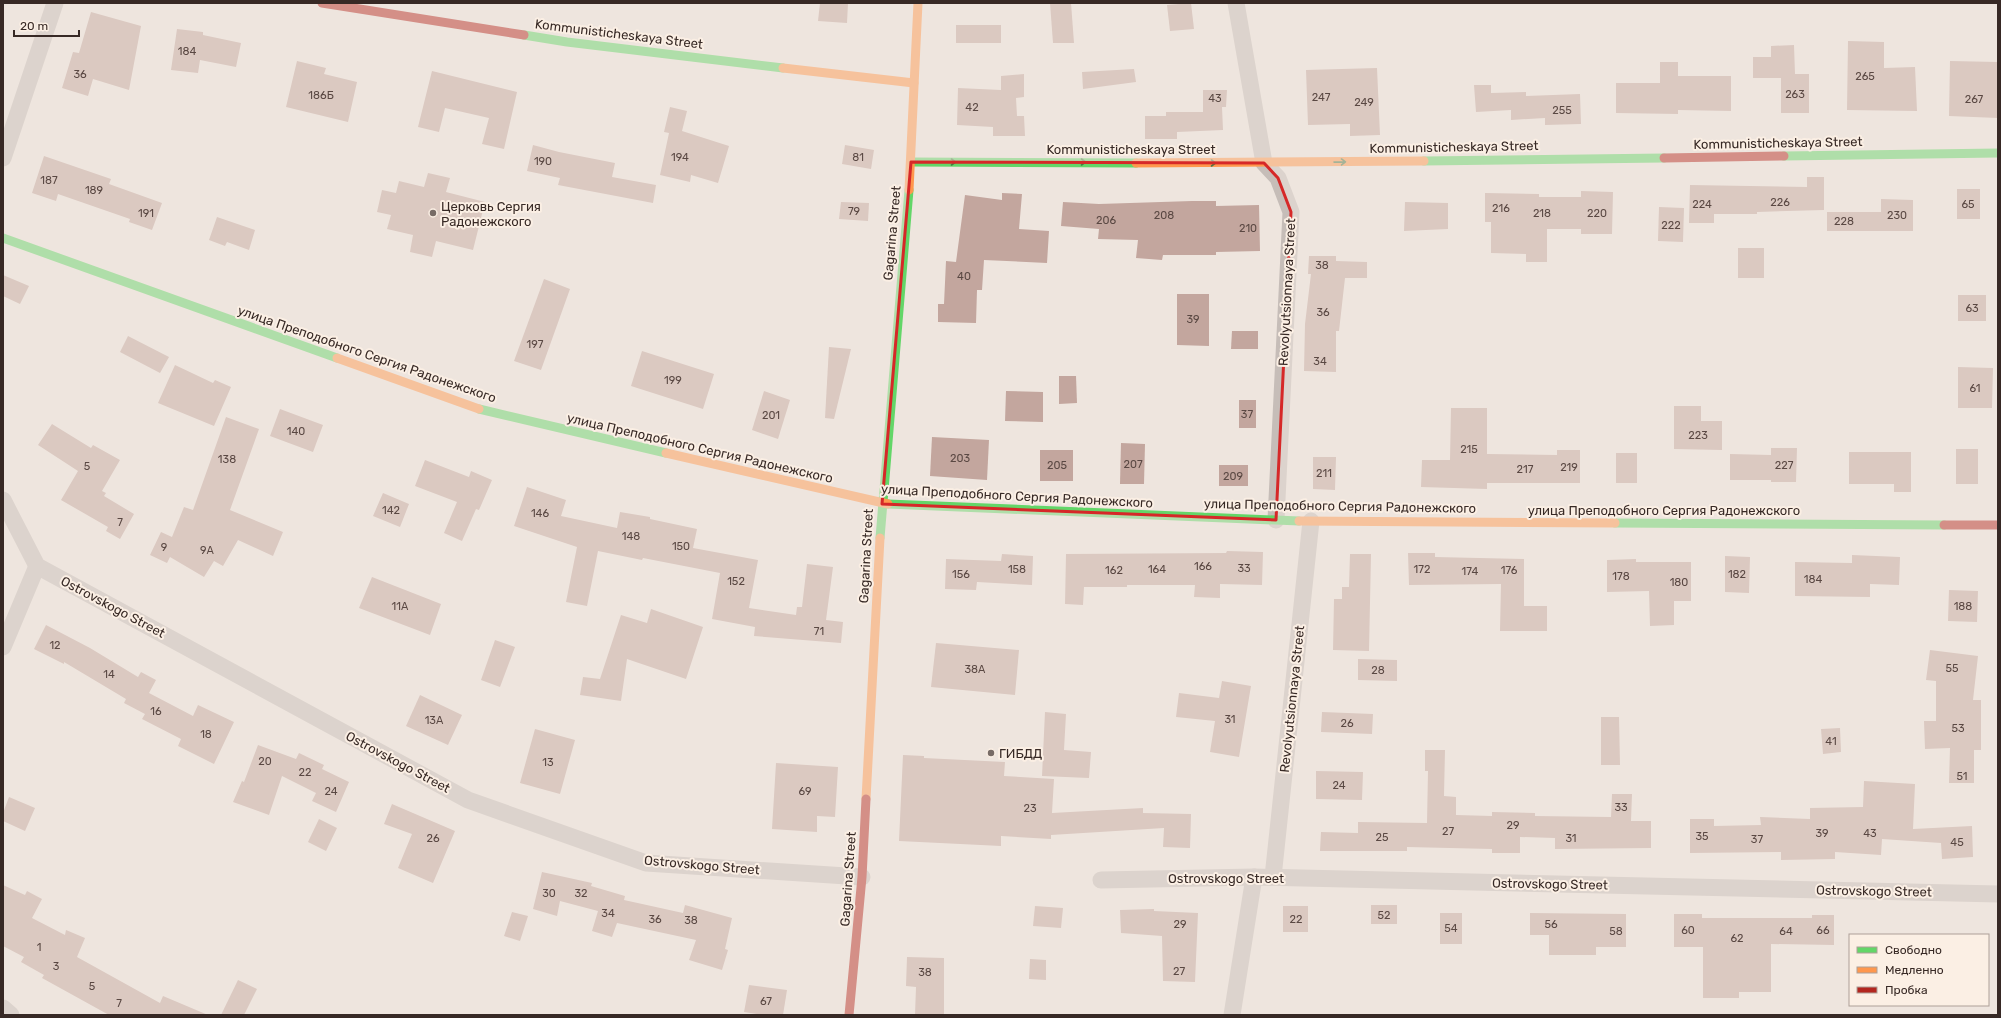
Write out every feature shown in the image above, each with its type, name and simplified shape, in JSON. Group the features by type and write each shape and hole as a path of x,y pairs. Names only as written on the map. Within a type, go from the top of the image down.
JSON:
{"street":[{"path":"3,158 55,3"},
{"name":"Kommunisticheskaya Street","path":"322,3 567,42 914,83"},
{"name":"Gagarina Street","path":"849,1015 862,877 882,504 911,162 918,3"},
{"path":"1236,3 1264,163"},
{"name":"Kommunisticheskaya Street","path":"911,162 1264,163 1998,153"},
{"name":"Revolyutsionnaya Street","path":"1264,163 1278,178 1291,212 1276,520"},
{"name":"улица Преподобного Сергия Радонежского","path":"3,238 480,409 882,504 1311,521 1998,525"},
{"path":"3,500 37,566 3,647"},
{"name":"Revolyutsionnaya Street","path":"1273,877 1311,521"},
{"name":"Ostrovskogo Street","path":"37,566 468,800 646,863 862,877"},
{"path":"1232,1015 1254,877"},
{"name":"Ostrovskogo Street","path":"1102,880 1273,877 1998,894"},
{"path":"3,1008 11,1015"}],"highlighted area":[{"path":"911,162 1264,163 1278,178 1291,212 1276,520 882,504"}],"building":[{"path":"820,3 848,3 847,23 818,21"},
{"path":"1050,3 1071,3 1074,43 1053,43"},
{"path":"1191,3 1194,29 1170,31 1167,5"},
{"path":"91,12 141,26 129,90 93,79 88,96 62,88 73,52 79,53"},
{"path":"956,25 1001,25 1001,43 956,43"},
{"path":"177,29 203,32 203,35 241,43 236,67 200,60 198,73 171,70"},
{"path":"1848,41 1884,42 1884,68 1915,67 1917,111 1847,110"},
{"path":"1794,45 1795,74 1809,74 1809,113 1781,113 1781,78 1753,78 1753,57 1771,57 1771,46"},
{"path":"297,61 326,68 324,74 357,82 348,122 286,107"},
{"path":"1950,61 1998,62 1998,118 1949,116"},
{"path":"1660,62 1678,62 1678,76 1731,76 1731,111 1678,110 1678,114 1616,113 1616,83 1660,83"},
{"path":"1377,68 1380,135 1350,136 1350,124 1308,125 1306,70"},
{"path":"1134,69 1136,82 1083,89 1082,72"},
{"path":"432,71 517,92 504,149 482,144 489,118 445,108 439,132 418,127"},
{"path":"1024,74 1024,97 1016,98 1017,116 1024,116 1025,136 993,136 993,127 957,125 958,88 1001,90 1001,76"},
{"path":"1474,85 1491,85 1491,93 1526,92 1526,96 1580,94 1581,124 1545,125 1545,118 1511,120 1511,110 1476,112"},
{"path":"1203,90 1227,90 1226,107 1222,107 1223,130 1177,132 1177,139 1145,139 1145,116 1166,116 1166,112 1203,112"},
{"path":"670,107 687,111 682,131 729,146 718,183 691,175 690,182 660,175 669,133 664,132"},
{"path":"533,145 559,152 615,163 612,177 656,185 653,203 558,185 560,178 527,171"},
{"path":"845,145 874,150 871,169 842,164"},
{"path":"44,156 111,179 109,184 162,203 152,230 129,222 130,219 58,194 56,201 32,193"},
{"name":"Церковь Сергия Радонежского","path":"428,173 450,178 446,192 485,202 473,250 436,241 432,257 410,252 413,235 387,229 391,215 377,212 382,190 396,193 399,181 424,187"},
{"path":"1807,177 1824,177 1824,210 1757,212 1757,214 1714,214 1714,223 1689,223 1690,185 1807,187"},
{"path":"1957,189 1980,189 1980,219 1957,219"},
{"path":"1581,191 1613,192 1612,234 1581,234 1581,229 1547,229 1547,262 1526,262 1526,254 1491,253 1491,222 1485,222 1485,193 1539,194 1539,197 1581,197"},
{"path":"1002,193 1022,194 1019,229 1049,231 1047,263 984,260 982,290 977,290 976,323 938,322 938,304 944,304 946,261 956,262 965,195 1002,200"},
{"path":"1881,199 1913,200 1913,231 1827,231 1827,212 1881,212"},
{"path":"1216,201 1216,206 1259,205 1260,251 1216,252 1216,255 1163,255 1162,260 1136,258 1138,240 1098,239 1099,229 1061,226 1063,202 1099,204"},
{"path":"841,202 869,203 868,221 839,219"},
{"path":"1405,202 1448,203 1448,229 1404,231"},
{"path":"1659,207 1684,208 1683,242 1658,241"},
{"path":"217,217 255,230 249,250 227,242 225,246 209,240"},
{"path":"1738,248 1764,248 1764,278 1738,278"},
{"path":"1309,256 1336,256 1336,261 1367,262 1367,278 1345,278 1339,331 1336,331 1336,372 1304,371 1305,324 1311,274 1308,274"},
{"path":"3,275 29,286 20,304 3,296"},
{"path":"544,279 570,289 541,370 514,361"},
{"path":"1177,294 1209,294 1209,346 1177,345"},
{"path":"1958,295 1986,295 1986,321 1958,321"},
{"path":"1232,331 1258,331 1258,349 1231,349"},
{"path":"128,336 169,357 160,373 120,352"},
{"path":"829,347 851,349 834,419 825,418"},
{"path":"642,351 714,374 703,409 631,386"},
{"path":"175,365 213,383 215,380 231,387 214,426 158,403"},
{"path":"1958,367 1993,368 1992,408 1958,408"},
{"path":"1059,376 1076,376 1077,403 1059,404"},
{"path":"764,391 790,400 778,439 752,430"},
{"path":"1006,391 1043,392 1043,422 1005,421"},
{"path":"1239,400 1256,400 1256,428 1239,428"},
{"path":"1674,406 1701,406 1701,421 1722,421 1722,450 1674,449"},
{"path":"1451,408 1487,408 1487,454 1557,455 1557,450 1580,450 1580,483 1487,483 1487,489 1421,487 1422,460 1450,460"},
{"path":"280,409 323,425 313,452 270,436"},
{"path":"226,417 259,429 230,510 283,532 273,556 238,540 223,566 214,561 204,577 170,557 167,563 150,555 161,532 172,537 184,507 193,510"},
{"path":"52,424 91,448 93,445 120,460 102,491 106,493 104,496 134,514 120,539 106,531 108,527 61,500 78,471 38,445"},
{"path":"932,437 989,440 987,480 930,476"},
{"path":"1121,443 1145,444 1144,484 1120,484"},
{"path":"1771,448 1797,448 1796,482 1771,482 1771,480 1730,480 1730,454 1771,455"},
{"path":"1956,449 1978,449 1978,484 1956,484"},
{"path":"1040,450 1073,450 1073,481 1040,481"},
{"path":"1849,452 1911,452 1911,492 1894,492 1894,484 1849,484"},
{"path":"1616,453 1637,453 1637,483 1616,483"},
{"path":"1313,457 1336,457 1335,490 1313,489"},
{"path":"425,460 469,477 471,471 492,480 479,510 476,509 462,541 444,533 457,502 415,486"},
{"path":"1219,465 1248,465 1248,486 1219,486"},
{"path":"527,487 566,500 561,516 617,528 620,512 650,517 650,519 697,529 693,548 758,560 749,608 796,615 797,607 802,607 807,564 833,567 826,620 843,622 841,643 754,636 755,627 712,619 720,573 598,551 587,606 566,602 577,547 514,526"},
{"path":"383,493 409,504 400,527 373,516"},
{"path":"1227,551 1263,552 1262,585 1220,584 1220,598 1194,597 1195,585 1127,585 1127,587 1084,587 1083,605 1065,604 1066,554 1226,553"},
{"path":"1408,553 1435,553 1435,557 1524,559 1524,606 1547,606 1547,631 1500,631 1501,584 1409,585"},
{"path":"1002,554 1033,556 1032,585 977,582 976,590 945,589 946,559 1001,561"},
{"path":"1350,554 1371,554 1369,651 1333,650 1334,599 1342,599 1342,587 1349,587"},
{"path":"1852,555 1900,557 1899,585 1870,584 1870,597 1795,596 1795,562 1852,563"},
{"path":"1725,556 1750,557 1749,593 1725,592"},
{"path":"1636,559 1636,562 1691,562 1691,601 1674,601 1674,625 1650,626 1649,591 1607,592 1607,560"},
{"path":"372,577 441,604 430,635 359,608"},
{"path":"1949,590 1978,591 1977,622 1948,621"},
{"path":"651,609 703,627 686,679 627,659 621,701 580,695 583,677 600,679 621,615 647,623"},
{"path":"46,625 90,648 138,677 141,672 156,680 149,693 193,716 198,705 234,722 214,764 178,746 181,739 142,719 145,714 124,703 126,699 64,662 64,664 34,649"},
{"path":"495,640 515,647 500,687 481,680"},
{"path":"936,643 1019,650 1015,695 931,687"},
{"path":"1930,650 1978,656 1973,700 1981,700 1981,750 1974,750 1974,783 1949,783 1950,748 1925,749 1924,721 1936,721 1936,681 1926,680"},
{"path":"1358,659 1397,660 1397,681 1358,680"},
{"path":"1222,681 1251,686 1239,757 1210,752 1215,721 1176,717 1179,693 1219,698"},
{"path":"420,695 462,715 448,745 406,726"},
{"path":"1045,712 1066,714 1064,750 1091,752 1089,778 1042,776"},
{"path":"1322,712 1373,714 1372,734 1321,732"},
{"path":"1601,717 1619,717 1620,765 1601,765"},
{"path":"1840,728 1841,752 1823,754 1821,729"},
{"path":"535,729 575,740 560,794 520,783"},
{"path":"258,745 296,759 299,753 324,765 322,769 349,782 336,812 312,801 316,793 282,776 269,815 233,802 242,781 244,782"},
{"path":"1425,750 1445,750 1444,796 1456,797 1456,815 1492,816 1492,812 1535,813 1535,816 1611,817 1612,794 1632,794 1631,821 1651,821 1651,848 1555,849 1555,838 1520,837 1520,853 1492,853 1492,849 1407,847 1407,851 1320,851 1321,832 1358,833 1358,822 1427,823 1428,771 1425,771"},
{"path":"903,755 924,756 924,758 1005,762 1004,776 1054,779 1052,813 1143,808 1143,813 1191,814 1190,848 1163,847 1164,828 1051,835 1051,839 1001,836 1001,846 899,841"},
{"path":"776,763 838,767 835,817 817,816 817,832 772,829"},
{"path":"1316,771 1363,772 1362,800 1316,799"},
{"path":"1864,781 1915,784 1913,829 1972,826 1973,857 1942,859 1941,843 1882,839 1881,855 1835,852 1835,859 1781,860 1781,852 1690,853 1690,819 1714,819 1714,826 1761,825 1760,817 1810,819 1810,808 1863,807"},
{"path":"9,797 35,808 25,831 3,821 3,813"},
{"path":"392,804 455,831 433,883 398,868 412,834 384,824"},
{"path":"319,819 337,828 326,851 308,842"},
{"path":"542,872 592,883 591,886 625,896 624,900 683,913 685,905 732,918 725,949 728,950 722,970 689,960 696,940 617,923 612,937 592,931 598,911 560,901 557,916 533,909"},
{"path":"3,885 25,895 27,891 42,899 32,918 65,935 66,930 85,938 77,957 160,1003 163,996 208,1015 109,1015 42,978 44,975 21,962 24,957 3,946"},
{"path":"1371,905 1397,905 1397,924 1371,924"},
{"path":"1035,906 1063,908 1061,928 1033,926"},
{"path":"1283,906 1308,906 1308,932 1283,932"},
{"path":"1154,909 1154,911 1198,913 1195,982 1163,981 1162,936 1121,933 1120,910"},
{"path":"512,912 528,916 520,941 504,936"},
{"path":"1440,913 1462,913 1462,944 1440,944"},
{"path":"1530,913 1626,914 1626,947 1596,947 1596,955 1549,955 1549,935 1530,935"},
{"path":"1674,914 1702,914 1702,918 1812,918 1812,915 1834,915 1834,945 1771,944 1771,992 1739,992 1739,998 1703,998 1703,947 1674,947"},
{"path":"907,957 944,958 944,1015 915,1015 916,987 906,986"},
{"path":"1030,959 1046,960 1046,980 1029,979"},
{"path":"238,980 257,989 244,1015 221,1015"},
{"path":"749,985 787,990 783,1015 763,1015 744,1012"}],"traffic: fast":[{"path":"524,35 567,42 783,68"},
{"path":"1784,156 1998,153"},
{"path":"1424,161 1664,158"},
{"path":"911,162 1136,163"},
{"path":"880,538 909,190"},
{"path":"3,238 337,358"},
{"path":"479,409 666,453"},
{"path":"888,504 1299,521"},
{"path":"1615,523 1944,525"}],"traffic: slow":[{"path":"909,190 918,3"},
{"path":"783,68 914,83"},
{"path":"1136,163 1424,161"},
{"path":"337,358 479,409"},
{"path":"666,453 888,504"},
{"path":"1299,521 1615,523"},
{"path":"866,799 880,538"}],"traffic: jam":[{"path":"322,3 524,35"},
{"path":"1664,158 1784,156"},
{"path":"1944,525 1998,525"},
{"path":"849,1015 862,877 866,799"}],"place":[{"name":"Церковь Сергия Радонежского","path":"433,213"},
{"name":"ГИБДД","path":"991,753"}]}
